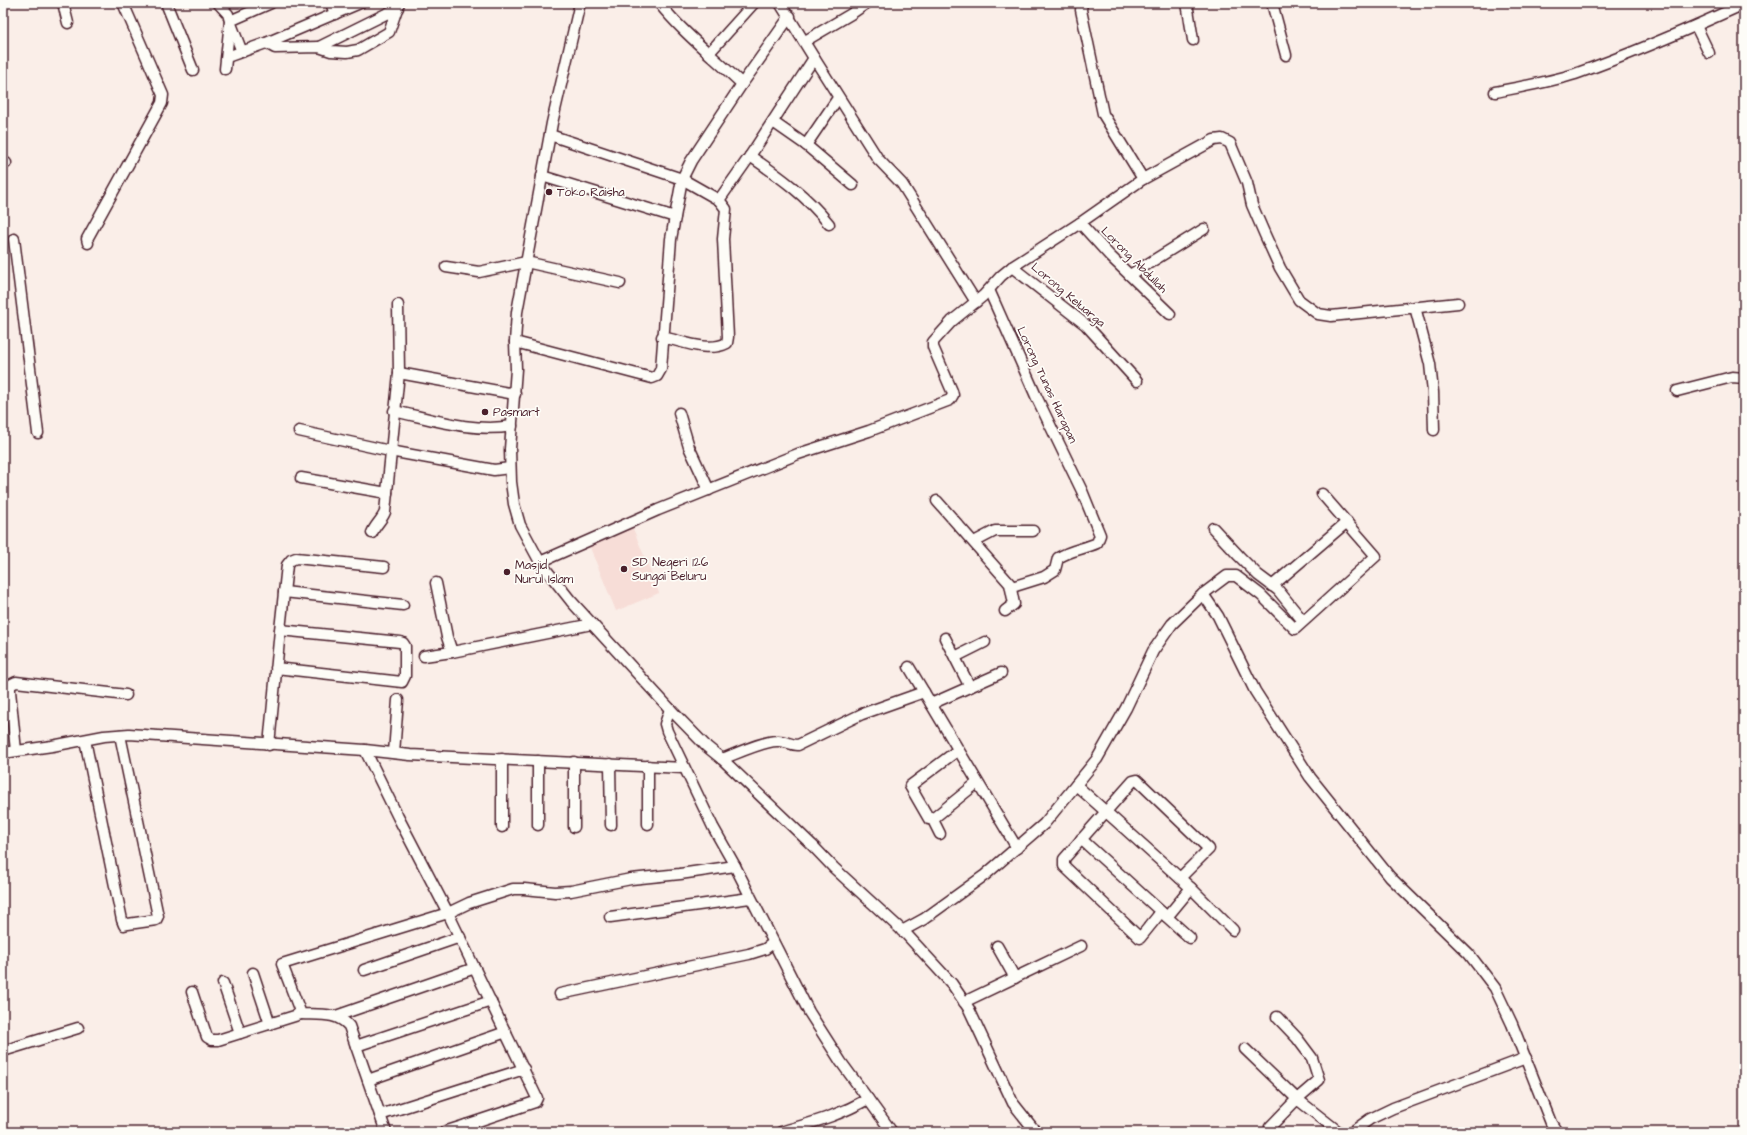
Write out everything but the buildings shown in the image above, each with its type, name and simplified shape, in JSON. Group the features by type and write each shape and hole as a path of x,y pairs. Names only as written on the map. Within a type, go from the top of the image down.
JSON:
{"street":[{"path":"63,3 68,23"},
{"path":"88,243 87,239 162,103 163,95 123,3"},
{"path":"166,3 194,70"},
{"path":"230,21 272,3"},
{"path":"331,3 335,14"},
{"path":"227,57 266,43 360,3"},
{"path":"580,3 550,135 517,312 510,468 514,504 520,525 540,562 571,601 670,709 706,746 907,936 952,984 969,1009 1013,1103 1036,1132"},
{"path":"659,3 681,29 742,84"},
{"path":"709,53 754,3"},
{"path":"780,3 790,16 838,98 878,159 902,184 976,302"},
{"path":"805,41 867,3"},
{"path":"1082,3 1082,10 1103,114 1143,179"},
{"path":"1187,3 1193,40"},
{"path":"1272,3 1286,55"},
{"path":"221,4 228,14 242,52"},
{"path":"1495,92 1547,82 1574,74 1696,26 1744,4"},
{"path":"266,43 275,48 319,47 331,51 347,52 358,50 389,32 399,6"},
{"path":"319,47 399,6"},
{"path":"515,342 652,378 657,376 660,369 675,217 682,179 691,161 742,84 790,16"},
{"path":"225,69 230,21"},
{"path":"1696,26 1709,53"},
{"path":"719,200 773,122 814,58"},
{"path":"806,145 838,98"},
{"path":"773,122 806,145 853,185"},
{"path":"550,135 682,179 719,200 726,208 723,240 728,336 727,343 718,347 709,348 662,337"},
{"path":"540,562 658,510 798,454 862,433 950,400 953,396 952,391 933,351 933,342 952,321 976,302 1001,276 1012,267 1080,223 1143,179 1214,140 1225,139 1230,143 1247,183 1252,205 1264,235 1280,268 1299,300 1318,314 1332,316 1458,303"},
{"path":"750,156 790,184 816,208 829,224"},
{"path":"542,176 675,217"},
{"name":"Lorong Abdullah","path":"1080,223 1097,243 1170,314"},
{"path":"1130,275 1204,229"},
{"path":"14,239 38,433"},
{"path":"446,267 479,272 526,262 620,282"},
{"name":"Lorong Keluarga","path":"1012,267 1086,325 1137,381"},
{"name":"Lorong Tunas Harapan","path":"989,290 1036,396 1082,491 1100,535 1097,542 1084,549 1068,552 1058,558 1055,570 1044,577 1012,587"},
{"path":"372,533 375,525 383,519 385,512 399,373 398,304"},
{"path":"1415,307 1430,364 1433,392 1434,430"},
{"path":"399,373 514,394"},
{"path":"1677,391 1732,377 1744,378"},
{"path":"394,412 479,428 499,428 512,426"},
{"path":"679,413 689,447 709,490"},
{"path":"299,431 390,452 494,470 510,468"},
{"path":"301,478 387,493"},
{"path":"907,936 924,919 985,875 1044,824 1097,759 1126,708 1153,651 1172,624 1203,594 1228,576 1232,575 1261,595 1295,628 1376,556 1322,494"},
{"path":"938,501 1012,587 1014,604 1005,610"},
{"path":"1272,586 1347,522"},
{"path":"1213,528 1239,556 1278,590 1303,621"},
{"path":"974,542 995,531 1033,530"},
{"path":"269,745 284,592 288,565 291,560 296,558 384,568"},
{"path":"436,583 447,637 452,652"},
{"path":"284,592 403,605"},
{"path":"1203,594 1218,616 1255,691 1310,777 1390,876 1469,954 1495,988 1512,1024 1551,1123 1557,1132"},
{"path":"424,656 452,652 592,624"},
{"path":"276,668 402,682 405,676 405,651 403,643 280,630"},
{"path":"945,638 970,687"},
{"path":"955,657 986,642"},
{"path":"909,667 1017,848"},
{"path":"931,704 1001,673"},
{"path":"16,751 10,691 10,685 12,683 24,682 126,695"},
{"path":"722,760 768,742 778,740 788,744 798,745 862,714 924,692"},
{"path":"394,753 398,700"},
{"path":"670,709 665,724 684,768 713,827 735,866 773,944 809,1012 841,1062 892,1132"},
{"path":"3,753 120,735 394,753 684,768"},
{"path":"85,740 124,925 156,920 158,916 120,735"},
{"path":"365,750 460,937 537,1098 535,1102 468,1128 444,1132"},
{"path":"958,750 910,786 929,819 977,783"},
{"path":"502,759 502,827"},
{"path":"538,761 538,825"},
{"path":"574,762 574,827"},
{"path":"610,764 612,825"},
{"path":"648,766 648,824"},
{"path":"1180,878 1208,849 1137,780 1133,780 1064,859 1064,866 1140,938 1191,888"},
{"path":"1076,785 1191,888 1233,930"},
{"path":"935,816 934,822 940,834"},
{"path":"1081,839 1190,938"},
{"path":"301,1014 282,964 448,913 513,889 555,892 571,891 631,879 735,866"},
{"path":"610,917 750,898"},
{"path":"364,970 460,937"},
{"path":"560,994 749,954 765,949 773,944"},
{"path":"997,946 1015,978"},
{"path":"964,1002 1081,946"},
{"path":"192,992 207,1037 212,1040 218,1040 301,1014 336,1016 475,968"},
{"path":"253,973 270,1024"},
{"path":"223,983 240,1033"},
{"path":"356,1046 491,1001"},
{"path":"336,1016 349,1026 386,1132"},
{"path":"1270,1127 1319,1080 1312,1058 1297,1038 1277,1017"},
{"path":"3,1051 78,1028"},
{"path":"368,1080 506,1032"},
{"path":"1245,1049 1298,1099 1339,1132"},
{"path":"1352,1132 1370,1118 1393,1108 1526,1058"},
{"path":"380,1115 524,1069"},
{"path":"781,1132 847,1111 868,1099"}],"shaded area":[{"name":"SD Negeri 126 Sungai Beluru","path":"632,526 659,593 616,611 589,545"}],"place":[{"name":"Toko Raisha","path":"549,192"},
{"name":"Pasmart","path":"485,412"},
{"name":"SD Negeri 126 Sungai Beluru","path":"624,569"},
{"name":"Masjid Nurul Islam","path":"507,572"}]}
